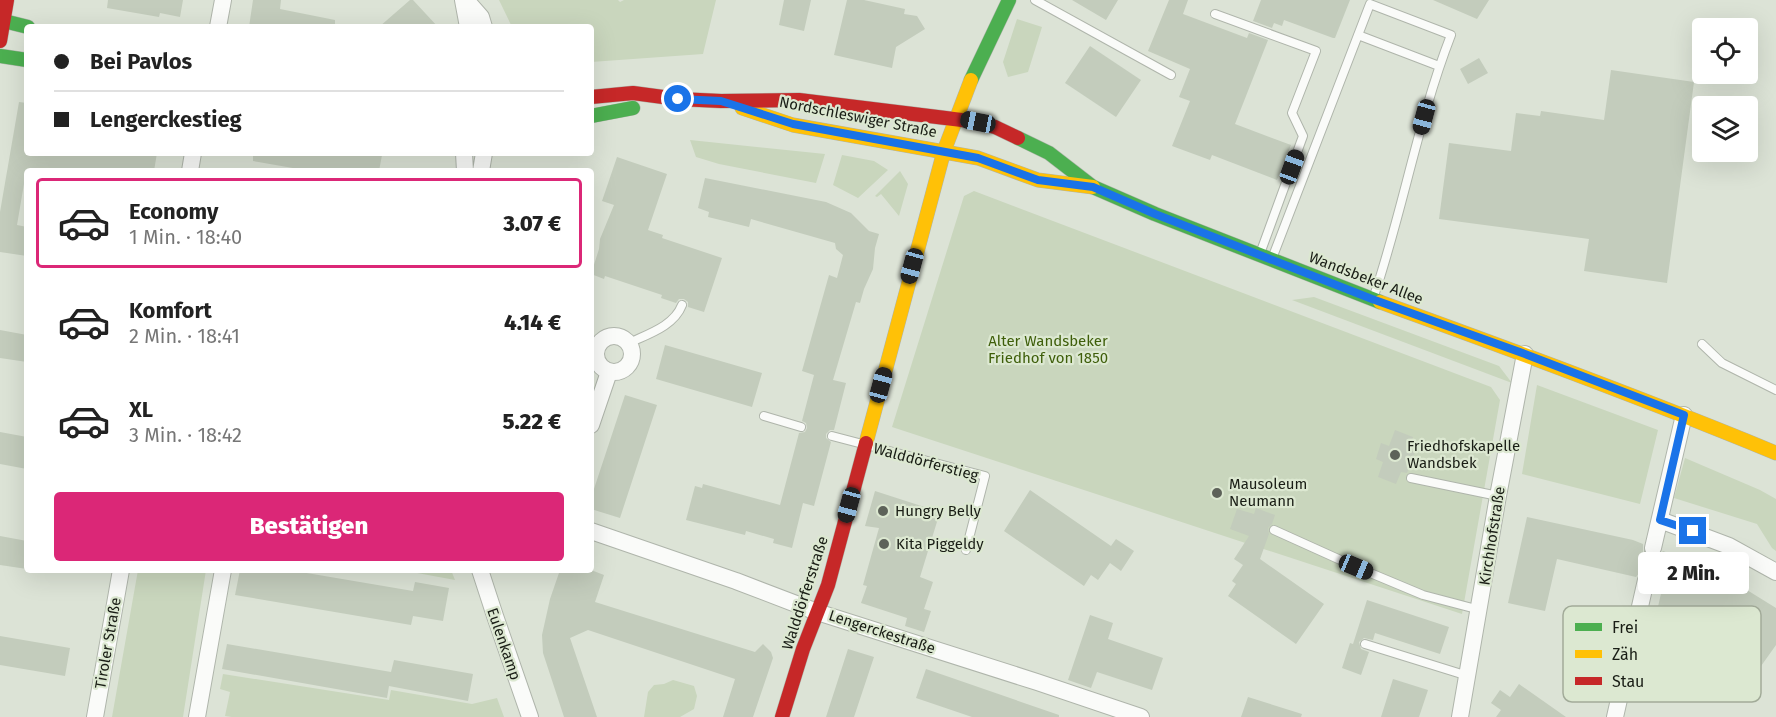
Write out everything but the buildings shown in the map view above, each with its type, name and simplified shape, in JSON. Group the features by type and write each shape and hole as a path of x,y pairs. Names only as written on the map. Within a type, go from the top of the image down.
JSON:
{"main road":[{"path":"0,41 7,0"},
{"name":"Walddörferstraße","path":"782,717 803,649 828,585 954,118 971,76 1009,0"},
{"path":"2,21 24,26"},
{"path":"0,56 24,60"},
{"name":"Nordschleswiger Straße","path":"594,97 633,93 678,99 721,101 799,100 954,118"},
{"name":"Nordschleswiger Straße","path":"594,115 678,99"},
{"name":"Nordschleswiger Straße","path":"721,101 793,124 978,158 1038,180 1093,187"},
{"name":"Wandsbeker Allee","path":"954,118 995,127 1035,146 1049,153 1093,187 1155,214 1372,299 1684,415 1776,453"}],"street":[{"path":"219,24 223,0"},
{"path":"464,0 468,24"},
{"path":"464,0 481,17 483,24"},
{"path":"618,336 629,343 633,354 629,365 620,372 609,372 599,365 596,359 597,347 606,338 618,336"},
{"name":"Kirchhofstraße","path":"1460,717 1525,354"},
{"path":"594,416 609,372"},
{"path":"1653,548 1684,415"},
{"path":"1660,520 1729,546 1776,572"},
{"name":"Lengerckestraße","path":"594,532 736,581 817,612 1141,717"},
{"name":"Tiroler Straße","path":"95,717 120,573"},
{"path":"197,717 222,573"},
{"name":"Eulenkamp","path":"481,573 530,717"},
{"path":"1640,606 1646,580"},
{"path":"1615,717 1618,702"}],"lane":[{"path":"1035,0 1171,75"},
{"path":"1266,257 1370,4 1451,35 1439,66 1386,259 1372,299"},
{"path":"1215,14 1316,51 1292,113 1303,136 1266,257"},
{"path":"1358,35 1439,66"},
{"path":"629,343 664,326 679,313 682,305"},
{"path":"1702,344 1722,363 1776,390"},
{"path":"764,416 801,427"},
{"path":"832,436 865,445"},
{"name":"Walddörferstieg","path":"865,445 985,476 966,550"},
{"path":"1412,478 1498,496"},
{"path":"1274,530 1423,595 1480,610"},
{"path":"1365,644 1468,676"}],"green space":[{"path":"499,0 618,0 620,2 624,0 716,0 703,54 594,62 594,24 511,24"},
{"path":"1017,19 1042,27 1028,72 1008,77 1003,62"},
{"path":"690,140 825,154 816,183 719,164 696,157"},
{"path":"842,155 874,161 888,170 858,198 833,185"},
{"path":"900,171 908,184 899,216 881,194 875,196"},
{"name":"Alter Wandsbeker Friedhof von 1850","path":"974,191 1491,387 1500,400 1462,614 892,427 964,196"},
{"path":"1314,297 1499,366 1512,383 1292,300"},
{"path":"1537,385 1658,430 1640,504 1522,474"},
{"path":"1685,458 1776,499 1776,551 1757,524 1674,498"},
{"path":"137,573 206,573 183,717 112,717"},
{"path":"417,573 452,573 455,580"},
{"path":"223,674 389,700 391,690 472,704 497,698 504,717 225,716 230,692 220,689"},
{"path":"673,680 694,686 697,696 694,709 680,717 644,717 648,692 654,685"}],"tunnel":[{"path":"1646,580 1653,548"}],"traffic: fast":[{"path":"971,80 1009,0"},
{"path":"0,20 24,26"},
{"path":"0,56 24,60"},
{"path":"594,115 633,108"},
{"path":"1018,138 1049,153 1093,187 1155,214 1380,302"}],"traffic: slow":[{"path":"866,443 944,151 971,80"},
{"path":"742,108 793,125 978,158 1038,180 1093,187"},
{"path":"1380,302 1579,375 1776,453"}],"traffic: jam":[{"path":"0,41 7,0"},
{"path":"594,97 633,93 678,99 721,101 799,100 978,122 1018,138"},
{"path":"782,717 803,649 828,585 866,443"}],"place":[{"name":"Friedhofskapelle Wandsbek","path":"1395,455"},
{"name":"Mausoleum Neumann","path":"1217,493"},
{"name":"Hungry Belly","path":"883,511"},
{"name":"Kita Piggeldy","path":"884,544"}],"route":[{"path":"678,99 721,101 793,124 978,158 1038,180 1093,187 1155,214 1372,299 1684,415 1660,520 1693,531"}]}
